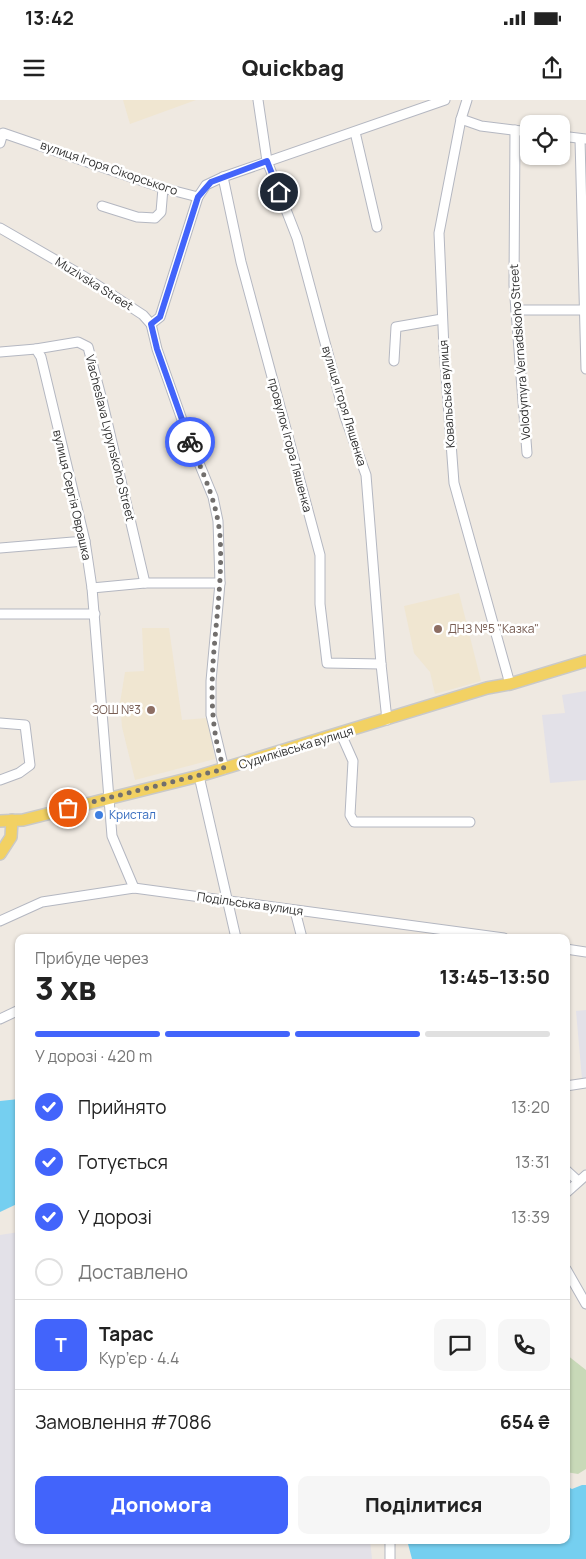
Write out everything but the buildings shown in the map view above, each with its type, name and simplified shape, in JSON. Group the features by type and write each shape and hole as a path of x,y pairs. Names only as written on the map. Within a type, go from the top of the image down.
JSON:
{"main road":[{"name":"Судилківська вулиця","path":"4,820 23,820 199,776 388,720 487,688 510,684 586,661"},
{"path":"0,854 11,837 4,820"}],"street":[{"name":"вулиця Ігоря Ляшенка","path":"258,100 267,161 297,238 345,417 366,475 381,664 388,720"},
{"path":"224,769 211,715 211,681 220,583 220,534 213,497 187,434 157,349 151,324 160,317 198,197 206,186 223,177 267,161 446,100"},
{"name":"Ковальська вулиця","path":"467,100 461,119 440,233 442,320 454,482 510,684"},
{"path":"461,119 481,126 520,131"},
{"name":"Volodymyra Vernadskoho Street","path":"515,130 514,286 527,453"},
{"name":"вулиця Ігоря Сікорського","path":"0,143 3,132 163,188 198,197"},
{"path":"355,132 377,227"},
{"path":"570,137 583,139 586,369"},
{"name":"провулок Ігора Ляшенка","path":"223,177 241,262 320,555 320,604 327,663 381,664"},
{"path":"102,206 137,217 155,218 161,212 163,188"},
{"name":"Muzivska Street","path":"0,228 85,277 143,315 151,324"},
{"path":"516,310 585,310"},
{"path":"394,361 396,327 442,320"},
{"name":"Viacheslava Lypynskoho Street","path":"36,349 78,342 88,347 145,583"},
{"path":"0,352 36,349"},
{"name":"вулиця Сергія Оврашка","path":"36,349 41,357 66,470 85,541 95,614 112,836 134,888"},
{"path":"0,548 85,541"},
{"path":"92,588 145,583 220,583"},
{"path":"0,614 95,614"},
{"path":"0,723 25,725 30,765 19,773 0,780"},
{"path":"340,734 353,762 350,815 354,822 470,822"},
{"path":"199,776 235,934"},
{"name":"Подільська вулиця","path":"0,921 42,902 134,888 227,900 439,934"},
{"path":"295,911 301,934"},
{"path":"570,949 586,952"},
{"path":"0,1019 15,1012"},
{"path":"570,1085 586,1083"},
{"path":"570,1174 578,1181"},
{"path":"570,1189 586,1174"},
{"path":"570,1276 586,1304"},
{"path":"390,1544 390,1559"}],"shaded area":[{"path":"123,100 196,100 130,124"},
{"name":"ДНЗ №5 \"Казка\"","path":"459,593 481,681 435,694 430,672 414,653 404,606"},
{"name":"ЗОШ №3","path":"142,628 169,628 182,720 207,718 215,759 135,780 122,727 120,703 125,672 144,671"},
{"path":"586,691 586,780 550,783 542,715 565,713 562,695"},
{"path":"586,1010 586,1079 582,1079 576,1011"},
{"path":"15,1233 15,1544 370,1544 372,1559 0,1559 0,1235"}],"green space":[{"path":"570,1357 586,1370 586,1469 578,1474 570,1473"}],"water":[{"path":"15,1099 15,1205 0,1212 0,1101"},
{"path":"586,1485 586,1559 412,1559 408,1544 570,1544 570,1488"}],"way so far":[{"path":"68,808 224,769 219,755 211,715 211,681 220,583 220,534 213,497 190,442"}],"place":[{"name":"ДНЗ №5 \"Казка\"","path":"438,629"},
{"name":"ЗОШ №3","path":"151,710"},
{"name":"Кристал","path":"99,815"}],"route":[{"path":"190,442 157,349 151,324 160,317 198,197 206,186 223,177 267,161 279,192"}]}
